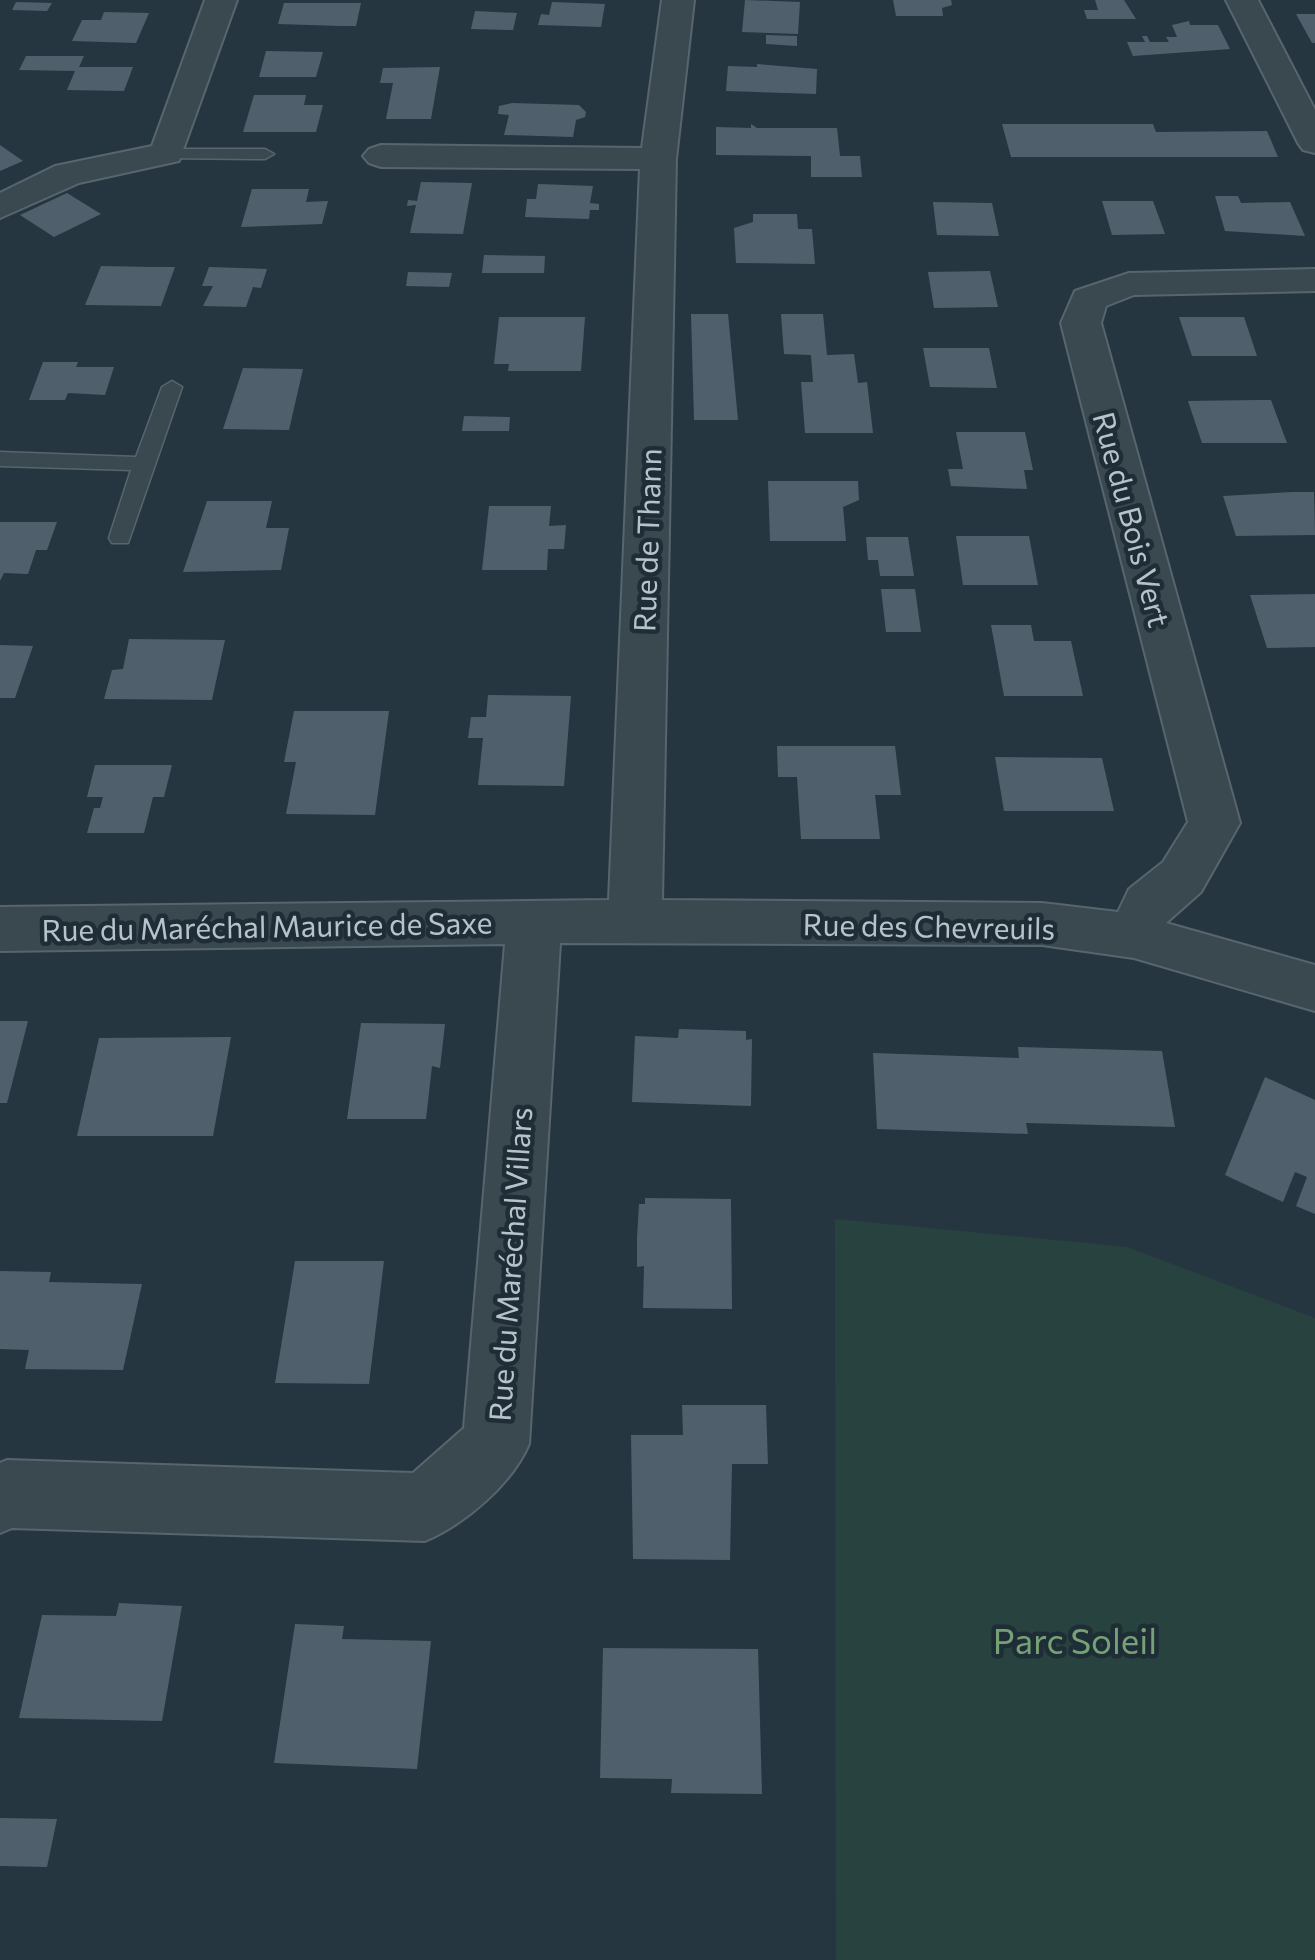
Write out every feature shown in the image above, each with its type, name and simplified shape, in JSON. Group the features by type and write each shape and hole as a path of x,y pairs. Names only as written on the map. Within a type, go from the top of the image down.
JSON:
{"street":[{"path":"0,207 68,174 168,154 221,0"},
{"name":"Rue de Thann","path":"635,921 658,159 678,0"},
{"path":"1242,0 1315,142"},
{"path":"381,156 658,159"},
{"name":"Rue du Bois Vert","path":"1134,936 1148,904 1182,877 1214,823 1080,323 1089,299 1129,284 1315,280"},
{"name":"Rue des Chevreuils","path":"534,922 1042,924 1134,936 1315,988"},
{"name":"Rue du Maréchal Maurice de Saxe","path":"0,929 534,922"},
{"name":"Rue du Maréchal Villars","path":"0,1499 6,1494 426,1506 496,1444 534,922"}],"lane":[{"path":"168,154 265,154"},
{"path":"120,538 172,387"},
{"path":"0,459 144,464"}],"green space":[{"name":"Parc Soleil","path":"835,1219 1127,1247 1315,1318 1315,1960 836,1960"}],"building":[{"path":"745,0 800,2 798,34 742,32"},
{"path":"893,0 951,0 952,5 942,8 943,16 896,16"},
{"path":"1095,0 1124,0 1136,19 1087,19 1084,10 1098,10"},
{"path":"16,2 52,3 47,11 12,10"},
{"path":"552,2 605,4 601,27 538,25 541,14 549,15"},
{"path":"284,3 361,3 356,26 341,26 278,24"},
{"path":"475,11 517,13 513,30 471,29"},
{"path":"104,12 149,13 136,43 72,41 82,20 101,20"},
{"path":"1296,14 1315,14 1315,43 1312,43"},
{"path":"1189,21 1190,25 1218,25 1230,49 1133,56 1127,42 1145,42 1142,36 1147,36 1150,42 1169,42 1166,37 1177,37 1172,25"},
{"path":"766,35 797,36 797,46 766,44"},
{"path":"266,51 323,52 316,77 259,77"},
{"path":"26,56 84,56 79,67 133,67 124,91 67,90 75,71 19,70"},
{"path":"728,66 817,69 816,94 726,91"},
{"path":"440,67 431,119 386,119 393,83 380,83 383,68"},
{"path":"254,95 306,95 304,105 323,105 316,132 243,132"},
{"path":"579,105 586,112 585,117 576,120 573,137 504,135 509,115 498,114 499,106"},
{"path":"751,124 757,128 837,128 840,156 860,156 862,177 811,177 811,156 716,155 716,127 751,128"},
{"path":"1002,124 1153,124 1156,132 1267,131 1278,157 1011,157"},
{"path":"0,145 23,161 0,171"},
{"path":"421,182 472,183 463,234 410,233 416,205 407,206 408,200 417,201"},
{"path":"538,184 593,186 590,203 599,204 599,210 590,210 589,219 525,217 527,199 536,199"},
{"path":"252,189 309,189 306,202 328,201 322,224 241,227"},
{"path":"67,193 101,214 54,237 20,215"},
{"path":"1215,196 1238,196 1241,203 1290,202 1305,236 1225,231"},
{"path":"1102,201 1153,201 1165,234 1112,235"},
{"path":"933,202 992,203 999,236 937,235"},
{"path":"753,214 797,214 798,229 812,229 815,264 736,263 734,228 753,222"},
{"path":"484,255 545,256 544,273 482,273"},
{"path":"101,266 175,267 161,306 85,305"},
{"path":"209,267 267,269 261,288 253,287 246,307 203,306 213,286 202,286"},
{"path":"990,271 998,307 934,308 928,272"},
{"path":"408,272 452,273 449,287 406,286"},
{"path":"691,314 728,314 738,420 694,420"},
{"path":"781,314 823,314 827,355 854,354 858,383 867,382 873,433 805,433 801,382 813,382 811,355 784,354"},
{"path":"499,317 585,317 581,371 508,371 509,364 494,364"},
{"path":"1179,317 1244,317 1257,356 1192,356"},
{"path":"923,348 989,348 997,388 930,387"},
{"path":"43,362 114,367 105,395 68,393 65,400 29,400"},
{"path":"243,368 303,369 289,430 223,429"},
{"path":"1271,400 1287,443 1202,443 1188,401"},
{"path":"464,416 510,417 509,431 462,431"},
{"path":"956,432 1025,432 1033,470 1024,470 1027,489 951,486 948,469 963,469"},
{"path":"768,481 858,481 859,500 843,507 846,541 770,541"},
{"path":"1314,492 1315,535 1236,536 1223,496"},
{"path":"207,501 272,501 266,528 289,528 281,570 183,572"},
{"path":"489,506 551,506 549,526 566,525 564,549 548,549 547,570 482,570"},
{"path":"0,522 57,522 47,550 36,550 28,574 4,573 0,581"},
{"path":"956,536 1029,536 1038,585 963,585"},
{"path":"866,537 908,537 914,576 880,576 878,560 868,560"},
{"path":"881,589 915,589 921,632 886,632"},
{"path":"1315,594 1315,647 1267,648 1250,595"},
{"path":"991,625 1031,625 1034,641 1071,641 1083,696 1004,696"},
{"path":"129,639 225,640 212,700 104,699 112,670 123,669"},
{"path":"0,645 33,646 15,698 0,698"},
{"path":"488,695 571,696 564,786 478,785 483,738 468,738 471,717 486,717"},
{"path":"294,711 389,711 375,815 286,814 296,762 284,762"},
{"path":"777,746 895,746 901,795 875,795 880,839 801,839 797,777 778,777"},
{"path":"995,757 1102,758 1114,811 1004,811"},
{"path":"95,765 172,765 164,797 153,797 144,833 87,833 94,808 100,808 103,797 87,797"},
{"path":"0,1021 28,1021 7,1103 0,1103"},
{"path":"361,1023 445,1024 440,1068 432,1066 426,1119 347,1119"},
{"path":"679,1029 746,1031 746,1040 752,1039 751,1106 632,1102 635,1036 678,1038"},
{"path":"231,1037 213,1136 77,1136 99,1038"},
{"path":"1018,1047 1162,1051 1175,1127 1026,1123 1028,1134 877,1129 873,1053 1019,1058"},
{"path":"1265,1077 1315,1100 1315,1214 1296,1206 1307,1177 1295,1172 1283,1202 1225,1175"},
{"path":"645,1198 731,1199 732,1309 643,1308 644,1266 637,1267 637,1238 639,1204 645,1204"},
{"path":"295,1261 384,1261 369,1384 275,1383"},
{"path":"0,1271 51,1272 49,1282 142,1284 123,1370 25,1369 29,1350 0,1349"},
{"path":"682,1405 766,1405 768,1464 732,1464 730,1560 633,1559 631,1435 683,1435"},
{"path":"119,1603 182,1606 162,1721 19,1718 42,1615 116,1616"},
{"path":"295,1624 344,1626 342,1639 431,1641 417,1769 274,1763"},
{"path":"603,1648 758,1649 762,1794 671,1793 672,1779 600,1778"},
{"path":"0,1818 57,1819 47,1867 0,1866"}]}
